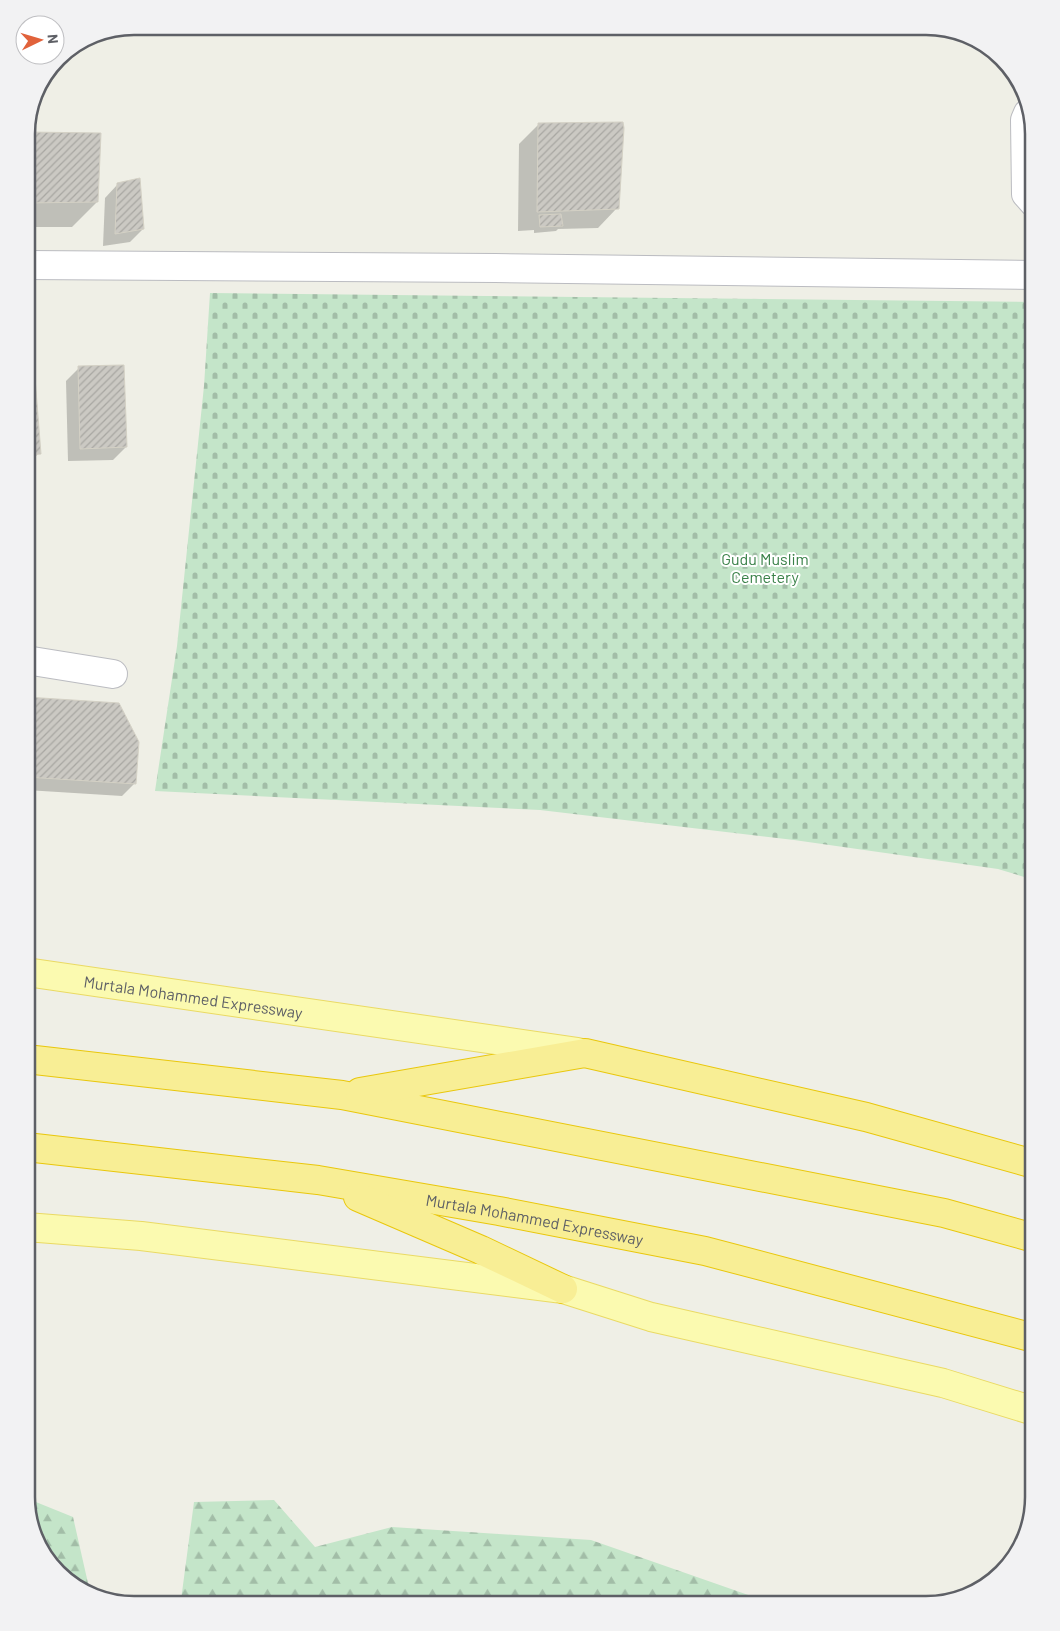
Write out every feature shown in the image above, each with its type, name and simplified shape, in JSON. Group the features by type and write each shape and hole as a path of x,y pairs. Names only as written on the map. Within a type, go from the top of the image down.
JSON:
{"highway":[{"path":"342,1095 585,1053"},
{"name":"Murtala Mohammed Expressway","path":"585,1053 866,1117 1025,1161"},
{"path":"35,1059 342,1095 944,1213 1025,1236"},
{"name":"Murtala Mohammed Expressway","path":"35,1148 318,1180 499,1211 705,1251 1025,1336"},
{"path":"318,1180 481,1250 563,1289"}],"main road":[{"name":"Murtala Mohammed Expressway","path":"35,973 585,1053"},
{"path":"35,1228 151,1238 563,1289 651,1317 943,1383 1025,1408"}],"street":[{"path":"35,265 486,268 1025,275"},
{"path":"35,661 113,674"}],"green space":[{"name":"Gudu Muslim Cemetery","path":"210,293 1025,302 1025,877 998,869 794,840 540,810 155,791 177,646 204,386"},
{"path":"274,1500 315,1547 392,1527 591,1540 751,1596 182,1596 194,1502"},
{"path":"35,1502 73,1517 88,1585 64,1567 55,1557 38,1523"}],"building":[{"path":"623,122 619,209 537,212 538,123"},
{"path":"35,132 101,133 98,202 35,203"},
{"path":"140,178 144,229 115,234 117,183"},
{"path":"561,214 563,226 540,227 539,215"},
{"path":"124,365 127,447 80,449 78,366"},
{"path":"35,378 41,454 35,454"},
{"path":"35,698 119,703 139,742 136,784 35,778"}]}
